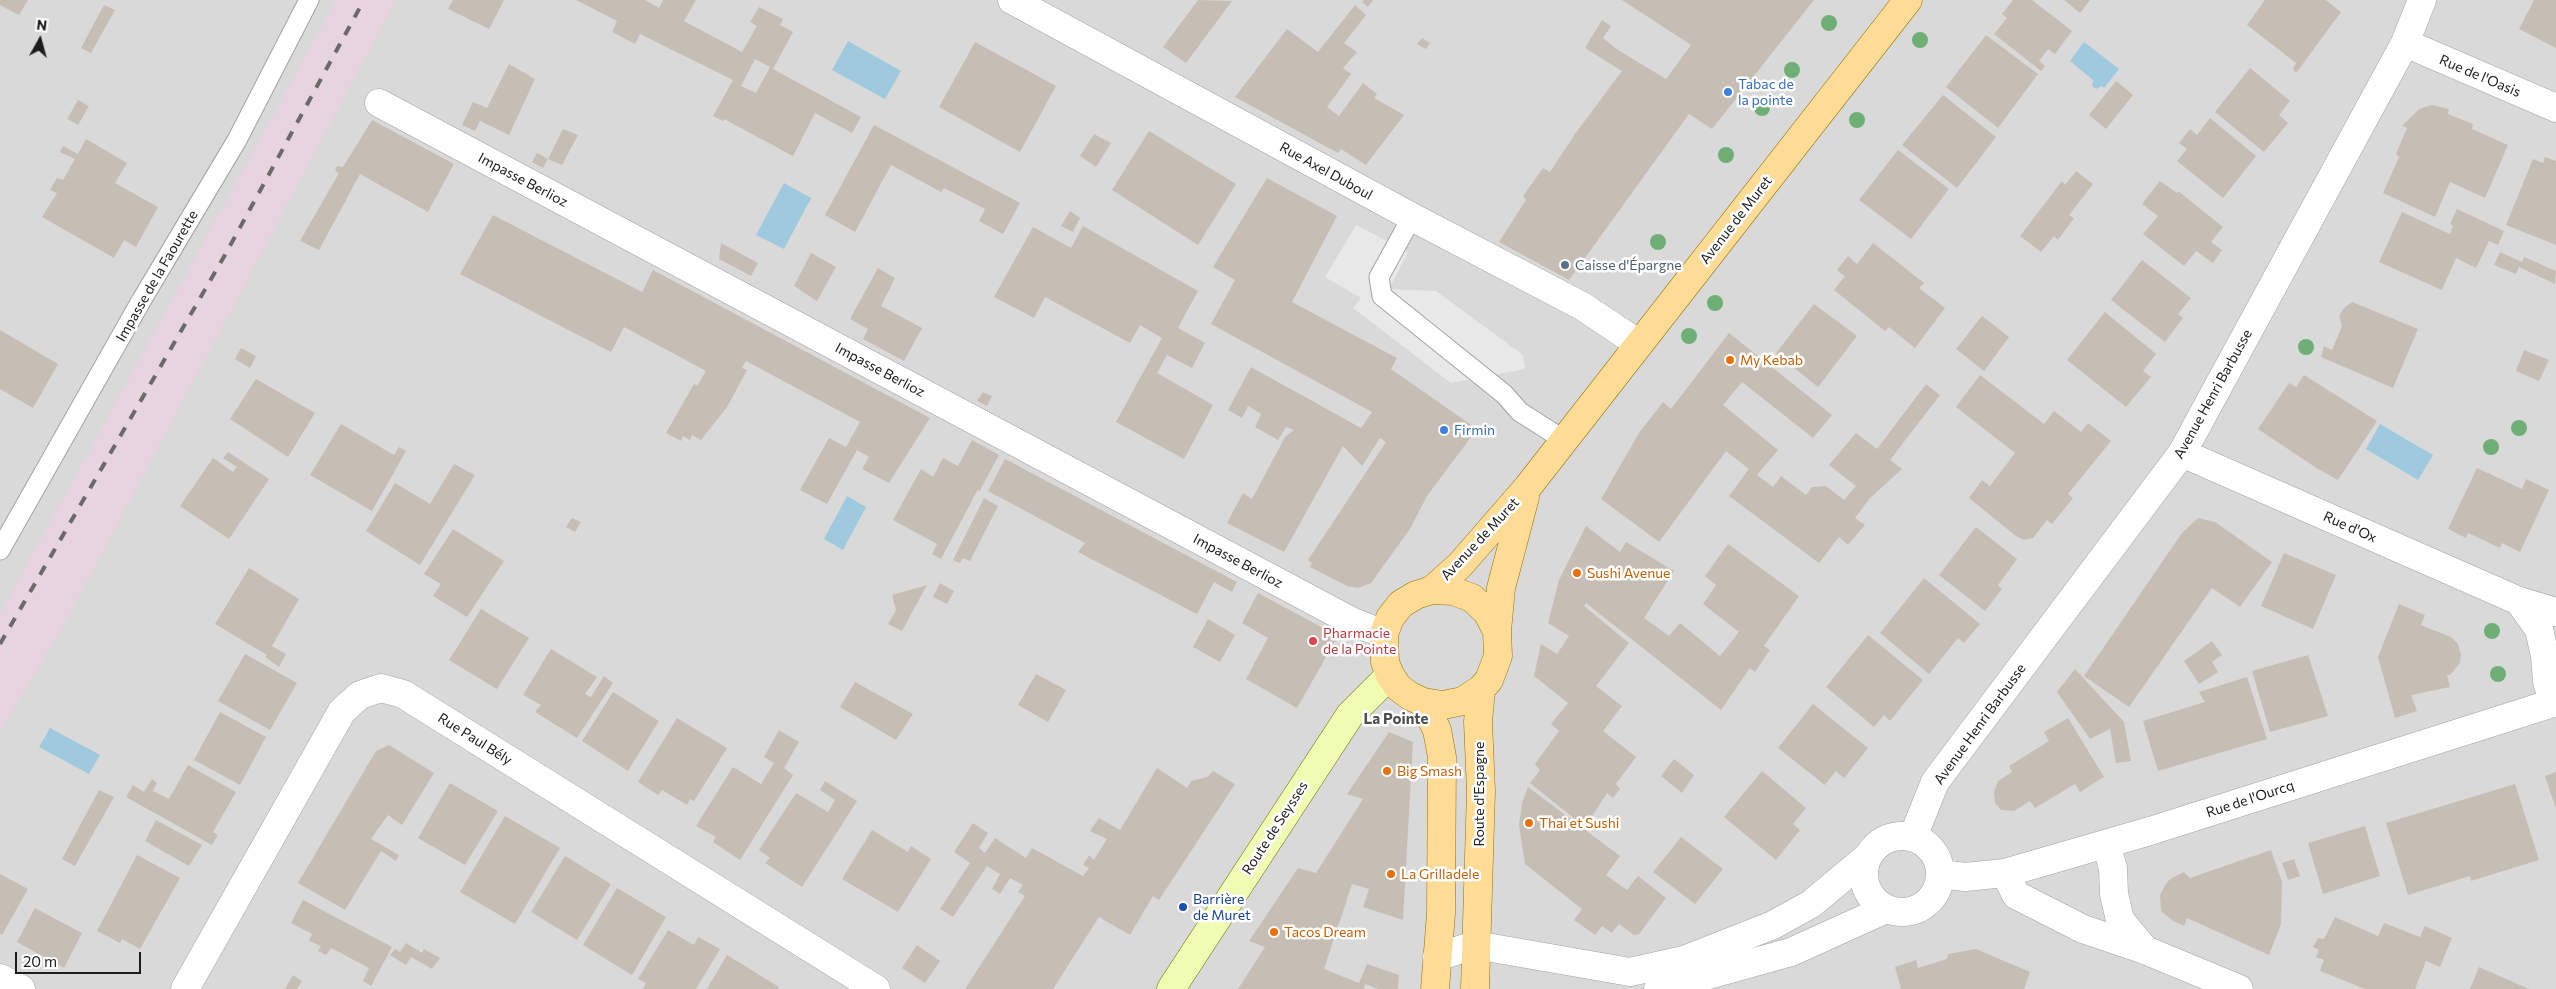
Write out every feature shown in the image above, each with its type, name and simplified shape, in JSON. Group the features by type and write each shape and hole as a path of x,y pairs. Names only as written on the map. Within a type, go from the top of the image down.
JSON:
{"main road":[{"name":"Avenue de Muret","path":"1432,590 1460,565 1527,488 1908,0"},
{"name":"Avenue de Muret","path":"1497,631 1503,578 1527,488"},
{"path":"1432,590 1453,591 1472,598 1487,612 1497,631 1499,643 1495,669 1481,689 1464,701 1443,705 1423,702 1410,696 1390,675 1384,662 1384,634 1390,618 1401,604 1416,594 1432,590"},
{"name":"Route de Seysses","path":"1170,989 1328,746 1350,715 1390,675"},
{"name":"Route d'Espagne","path":"1475,989 1481,790 1478,722 1481,689"},
{"path":"1423,702 1437,730 1442,757 1441,914 1434,989"}],"street":[{"name":"Rue Axel Duboul","path":"1012,0 1412,217 1582,306 1639,344"},
{"name":"Avenue Henri Barbusse","path":"1913,836 1935,782 2182,453 2405,43 2422,0"},
{"name":"Rue de l'Oasis","path":"2405,43 2556,108"},
{"name":"Impasse Berlioz","path":"378,102 1354,622 1384,634"},
{"name":"Rue d'Ox","path":"2182,453 2519,601 2556,612"},
{"path":"2519,601 2539,629 2545,656 2547,681 2555,703"},
{"name":"Rue Paul Bély","path":"185,989 342,711 360,694 381,688 404,694 876,989"},
{"name":"Rue de l'Ourcq","path":"1940,874 1965,877 2005,872 2106,844 2555,703"},
{"path":"1437,958 1475,944 1630,972 1684,960 1734,942 1780,921 1817,899 1866,858 1880,841 1891,836 1913,836 1928,845 1937,858 1940,874 1938,886 1932,898 1923,906 1911,911 1898,912 1886,909 1875,902 1868,892 1863,876 1866,858"},
{"path":"2106,844 2113,868 2114,894 2120,920 2145,950"},
{"path":"2005,872 2016,895 2083,929 2145,950 2238,989"},
{"path":"1658,989 1791,952 1886,909"},
{"path":"0,978 21,989"}],"lane":[{"name":"Impasse de la Faourette","path":"0,550 142,301 237,140 308,0"},
{"path":"1412,217 1379,277 1382,296 1504,394 1520,412 1564,440"}],"shaded area":[{"path":"0,0 2556,0 2556,989 0,989"},
{"path":"336,0 396,0 62,628 0,732 0,614"},
{"path":"1356,225 1408,252 1389,289 1436,291 1523,355 1525,369 1451,383 1353,308 1361,298 1325,277"}],"water":[{"path":"848,41 901,71 885,99 832,70"},
{"path":"2084,42 2119,69 2104,88 2102,86 2096,89 2092,86 2093,80 2070,61"},
{"path":"784,183 811,198 784,249 756,235"},
{"path":"2380,424 2433,455 2418,480 2366,449"},
{"path":"847,496 866,507 843,550 824,539"},
{"path":"50,728 100,755 89,774 39,747"}],"building":[{"path":"0,0 28,0 19,15 0,5"},
{"path":"453,0 504,0 489,29 448,9"},
{"path":"576,0 645,0 659,8 663,0 696,0 684,21 742,52 757,26 750,22 759,7 783,19 780,25 793,32 773,69 861,117 852,133 815,113 793,156 724,119 723,121 713,116 733,80 640,34 635,44 612,32 617,21","holes":["755,59 770,67 756,93 741,86"]},
{"path":"1198,0 1232,1 1186,63 1163,47"},
{"path":"1364,0 1373,0 1368,7 1362,2"},
{"path":"1622,0 1814,0 1712,129 1689,114 1569,280 1499,242 1526,200 1523,196 1543,168 1550,172 1575,134 1622,71 1585,48 1602,20 1611,26 1603,38 1618,50 1666,79 1691,45"},
{"path":"2013,0 2032,0 2072,31 2055,54 2048,49 2039,61 2045,66 2041,71 1994,34 2007,18 2002,14"},
{"path":"2064,0 2090,0 2080,13"},
{"path":"2265,0 2326,0 2341,12 2296,73 2293,69 2296,63 2247,25"},
{"path":"2534,0 2556,0 2556,48 2519,29"},
{"path":"104,5 115,10 91,53 81,48"},
{"path":"1355,5 1366,15 1344,43 1357,52 1343,68 1351,74 1327,107 1339,116 1363,83 1377,94 1374,98 1404,115 1366,165 1341,149 1338,153 1235,97 1287,29 1318,52"},
{"path":"1986,35 2038,74 1998,128 1946,87"},
{"path":"1422,38 1430,43 1426,49 1417,44"},
{"path":"975,42 1056,86 1020,152 939,107"},
{"path":"509,64 535,79 509,135 480,121 475,131 462,125 473,102 487,108"},
{"path":"2250,68 2290,101 2279,115 2288,123 2264,152 2215,112"},
{"path":"2116,81 2133,95 2106,129 2089,115"},
{"path":"1943,95 1996,137 1957,188 1902,145"},
{"path":"78,100 89,106 78,125 67,119"},
{"path":"2432,105 2449,109 2448,114 2473,124 2472,129 2508,145 2485,198 2450,182 2435,217 2383,193 2399,157 2396,154 2407,128 2402,126 2419,109"},
{"path":"2210,118 2256,156 2223,198 2177,161 2187,149 2179,143 2190,129 2197,135"},
{"path":"372,120 454,164 428,212 360,174 319,250 300,241 339,173 335,171 337,166 343,167"},
{"path":"874,125 1020,203 1003,234 979,221 985,209 944,188 941,192 891,165 855,232 825,215"},
{"path":"563,129 578,135 562,165 548,159"},
{"path":"1149,131 1236,184 1198,245 1112,190"},
{"path":"1094,134 1111,143 1096,167 1080,156"},
{"path":"86,139 127,163 115,183 158,207 136,247 124,240 114,258 42,217 57,193 50,190 57,178 63,180 75,159 60,152 63,146 78,154"},
{"path":"1898,150 1949,189 1911,239 1859,200"},
{"path":"537,153 548,159 543,168 532,162"},
{"path":"2545,157 2556,161 2556,245 2506,225 2533,159 2543,163"},
{"path":"2076,171 2093,184 2069,215 2074,218 2058,240 2054,236 2041,252 2020,236 2062,181 2065,185"},
{"path":"1267,178 1337,216 1292,302 1397,358 1391,369 1477,429 1427,496 1410,529 1371,583 1358,588 1347,586 1310,567 1312,563 1308,560 1386,442 1380,438 1362,466 1343,446 1284,552 1227,523 1243,493 1252,499 1285,437 1294,430 1286,427 1278,440 1255,427 1261,414 1248,406 1242,418 1228,410 1251,367 1361,428 1372,412 1211,324 1235,280 1213,267"},
{"path":"2160,181 2177,193 2178,191 2223,227 2211,242 2222,250 2213,263 2196,251 2184,266 2143,234 2158,216 2142,204"},
{"path":"2457,209 2504,231 2498,245 2489,241 2476,268 2456,258 2442,290 2379,262 2402,212 2450,234 2453,226 2450,224"},
{"path":"1070,211 1080,218 1073,232 1061,226"},
{"path":"493,215 642,292 653,270 930,418 889,483 862,469 869,457 857,450 827,504 800,490 829,438 846,447 860,422 746,361 742,368 747,370 727,407 701,440 692,435 690,440 683,436 681,441 666,433 694,384 697,386 706,371 624,327 611,352 460,274"},
{"path":"1083,226 1198,291 1178,328 1205,343 1192,368 1167,355 1157,373 1213,405 1184,459 1116,422 1162,338 1140,325 1130,343 1045,297 1034,318 994,297 1033,227 1071,248"},
{"path":"721,243 758,263 751,276 719,259"},
{"path":"1873,243 1924,283 1919,288 1945,308 1915,348 1889,327 1885,331 1834,290 1845,276 1837,270 1848,256 1857,264"},
{"path":"2500,252 2522,262 2524,257 2556,271 2555,284 2519,267 2516,274 2494,265"},
{"path":"811,253 836,267 817,301 794,286"},
{"path":"2142,260 2191,298 2178,314 2183,318 2165,342 2111,300"},
{"path":"878,268 895,278 881,306 922,328 904,361 863,339 868,329 850,319"},
{"path":"2352,302 2418,329 2393,388 2321,357 2324,346 2332,350 2342,326 2339,316 2345,307"},
{"path":"1814,304 1857,336 1818,387 1776,353"},
{"path":"2105,312 2156,354 2143,371 2151,377 2126,407 2067,360"},
{"path":"1982,316 2009,337 1984,371 1956,349"},
{"path":"0,330 58,364 33,408 0,389"},
{"path":"1729,333 1832,415 1813,438 1742,382 1723,405 1778,450 1757,475 1773,487 1781,476 1806,495 1812,487 1826,486 1844,500 1856,486 1829,465 1856,433 1877,449 1926,384 1940,395 1890,460 1902,469 1870,498 1855,518 1865,525 1848,545 1839,537 1819,563 1729,496 1749,469 1726,451 1659,542 1601,499 1639,433 1663,402 1671,409"},
{"path":"241,348 256,356 250,368 235,359"},
{"path":"2524,350 2549,360 2539,381 2516,371"},
{"path":"1980,375 2044,424 2054,411 2081,432 2088,423 2111,441 2068,494 2073,498 2052,524 2047,520 2033,538 2024,540 2016,536 1969,498 1982,480 1990,486 2015,453 1956,407"},
{"path":"2304,375 2377,421 2338,480 2258,429 2289,383 2296,387"},
{"path":"256,379 315,413 288,457 230,419"},
{"path":"983,392 992,396 987,406 977,401"},
{"path":"341,424 394,455 399,447 406,451 372,511 310,475"},
{"path":"972,440 999,455 979,492 978,489 941,559 932,554 937,544 893,520 921,469 933,477 943,458 958,466"},
{"path":"228,452 269,479 229,539 180,506 213,458 233,472 237,467 223,458"},
{"path":"1005,459 1237,582 1232,592 1214,582 1197,614 1078,552 1085,543 988,491"},
{"path":"454,464 475,475 420,565 366,531 395,483 430,504"},
{"path":"2477,468 2522,489 2526,479 2549,490 2520,552 2502,543 2500,548 2468,533 2466,538 2448,529"},
{"path":"984,498 998,506 970,561 963,558 960,563 953,560"},
{"path":"572,518 581,522 575,532 566,527"},
{"path":"2198,518 2215,522 2272,562 2240,607 2212,588 2129,707 2084,676 2182,533"},
{"path":"1586,526 1620,552 1626,542 1674,571 1644,618 1669,636 1680,623 1720,656 1739,632 1703,604 1716,585 1705,576 1728,544 1799,596 1764,646 1770,650 1755,672 1750,668 1721,710 1586,603 1584,606 1629,643 1596,686 1622,706 1603,731 1636,757 1616,784 1620,789 1613,798 1607,793 1585,827 1530,783 1540,770 1535,764 1559,731 1551,724 1568,703 1534,676 1541,644 1557,654 1569,636 1548,623 1559,580"},
{"path":"1976,527 2017,559 1998,585 2002,589 1985,611 1939,575"},
{"path":"453,529 504,561 467,617 433,596 441,584 424,574"},
{"path":"2284,553 2336,575 2313,629 2261,606"},
{"path":"249,568 299,599 272,646 286,654 279,667 265,657 267,655 215,624"},
{"path":"1924,578 1980,624 1964,643 1958,638 1929,674 1880,633"},
{"path":"940,583 954,591 947,604 933,597"},
{"path":"927,585 902,631 888,624 896,610 892,595"},
{"path":"1258,593 1338,636 1297,708 1246,679 1268,638 1242,623"},
{"path":"2399,604 2425,615 2421,625 2451,637 2458,644 2461,654 2460,663 2450,675 2447,675 2450,687 2411,695 2417,711 2395,718 2378,657"},
{"path":"481,609 529,638 497,689 449,660"},
{"path":"1208,619 1235,635 1220,662 1193,647"},
{"path":"1868,635 1923,680 1890,721 1884,715 1874,727 1826,687"},
{"path":"2212,641 2222,655 2212,662 2218,672 2199,684 2184,661"},
{"path":"551,649 597,677 585,694 591,697 604,676 613,683 577,738 535,712 541,705 523,695"},
{"path":"245,654 297,683 270,730 218,701"},
{"path":"2308,655 2328,716 2270,732 2252,671"},
{"path":"2075,669 2124,722 2131,761 2116,763 2110,729 2090,739 2057,692"},
{"path":"1036,674 1066,690 1048,722 1018,705"},
{"path":"2247,677 2267,739 2158,771 2143,721 2205,702 2199,692"},
{"path":"855,682 913,714 896,740 840,707"},
{"path":"613,692 659,721 628,771 582,741"},
{"path":"1813,704 1868,748 1844,778 1836,771 1825,785 1778,748"},
{"path":"220,712 266,737 240,785 194,760"},
{"path":"677,718 727,748 694,801 690,799 687,805 662,790 658,795 638,782"},
{"path":"2068,718 2104,777 2080,792 2075,784 2035,808 2030,801 2014,811 2001,810 1995,803 1994,792 1998,781 2012,772 2009,766 2049,741 2044,732"},
{"path":"779,730 799,742 784,768 793,775 740,860 713,842 716,837 696,826 733,767 761,784 774,763 764,757"},
{"path":"1389,732 1413,742 1403,920 1363,907 1369,889 1352,884 1324,969 1359,983 1367,964 1399,975 1398,989 1378,989 1365,984 1364,989 1238,989 1265,947 1249,941 1298,868 1316,873 1363,799 1347,794"},
{"path":"389,745 434,773 402,825 388,815 371,839 399,855 396,861 381,851 345,910 298,883 376,751"},
{"path":"1674,759 1694,775 1682,793 1661,776"},
{"path":"188,765 236,792 213,832 218,835 212,845 126,797 133,785 144,792 152,779 157,783 153,791 169,799"},
{"path":"1157,768 1187,788 1191,781 1207,777 1213,771 1235,784 1159,900 1153,896 1130,935 1099,917 1053,989 965,989 1025,896 1018,892 1023,885 1010,878 1000,894 992,889 1000,874 987,866 953,917 940,909 970,863 954,852 973,823 988,833 979,848 985,853 995,838 1026,858 1032,848 1083,876 1089,868 1083,865 1089,855 1094,860 1107,839 1090,831 1099,818 1120,830"},
{"path":"1762,771 1806,808 1793,824 1800,830 1776,860 1724,817"},
{"path":"2556,772 2556,809 2545,776"},
{"path":"825,781 857,801 802,887 765,863 770,858 759,850 796,793 828,812 835,800 820,790"},
{"path":"450,783 498,811 465,865 418,838"},
{"path":"2515,784 2539,860 2471,881 2470,876 2408,895 2386,823"},
{"path":"1528,787 1620,856 1606,875 1627,890 1638,876 1666,898 1639,934 1634,935 1619,924 1612,933 1602,926 1595,935 1574,920 1582,909 1525,864 1519,825 1522,803"},
{"path":"99,790 114,797 75,866 62,859"},
{"path":"505,816 560,848 515,924 460,892"},
{"path":"156,820 202,845 189,866 145,841"},
{"path":"2365,826 2380,876 2323,894 2308,843"},
{"path":"872,830 908,852 911,846 931,859 898,912 842,879"},
{"path":"1681,837 1723,869 1695,904 1653,872"},
{"path":"2271,850 2282,882 2281,924 2269,955 2187,918 2184,926 2173,921 2161,911 2160,895 2167,882 2172,878 2184,872 2190,878"},
{"path":"137,855 180,878 140,949 122,939 120,943 97,931"},
{"path":"565,856 611,884 577,940 531,912"},
{"path":"2294,859 2300,876 2288,880 2282,863"},
{"path":"0,874 28,889 2,935 0,934"},
{"path":"617,888 666,917 632,975 583,945"},
{"path":"303,900 392,947 371,986 363,981 369,968 331,948 326,955 318,951 321,946 309,941 312,934 291,923"},
{"path":"35,908 82,933 64,968 17,942"},
{"path":"2335,917 2378,936 2384,923 2420,937 2425,926 2452,938 2440,967 2426,961 2415,989 2365,989 2320,971 2324,960 2316,957 2319,950 2313,947 2318,938 2324,939"},
{"path":"668,930 694,945 698,937 720,949 696,989 643,989 646,983 638,979"},
{"path":"406,943 422,953 424,949 440,958 432,969 411,957 406,965 390,955 395,949 400,952"},
{"path":"917,945 940,961 925,983 902,968"},
{"path":"1976,949 2030,972 2024,989 1901,989 1895,967 1916,960 1918,968 1947,959 1948,954"},
{"path":"727,955 779,987 778,989 707,989"},
{"path":"2479,967 2529,989 2470,989"},
{"path":"293,975 302,981 297,989 285,989"}],"railway":[{"path":"0,644 225,255 364,0"}],"place":[{"name":"Tabac de la pointe","path":"1728,92"},
{"name":"Caisse d'Épargne","path":"1565,265"},
{"name":"My Kebab","path":"1730,360"},
{"name":"Firmin","path":"1444,430"},
{"name":"Sushi Avenue","path":"1577,573"},
{"name":"Pharmacie de la Pointe","path":"1313,641"},
{"name":"Big Smash","path":"1387,771"},
{"name":"Thai et Sushi","path":"1529,823"},
{"name":"La Grilladele","path":"1391,874"},
{"name":"Barrière de Muret","path":"1183,907"},
{"name":"Tacos Dream","path":"1274,932"}],"district":[{"name":"La Pointe","path":"1396,719"}]}
